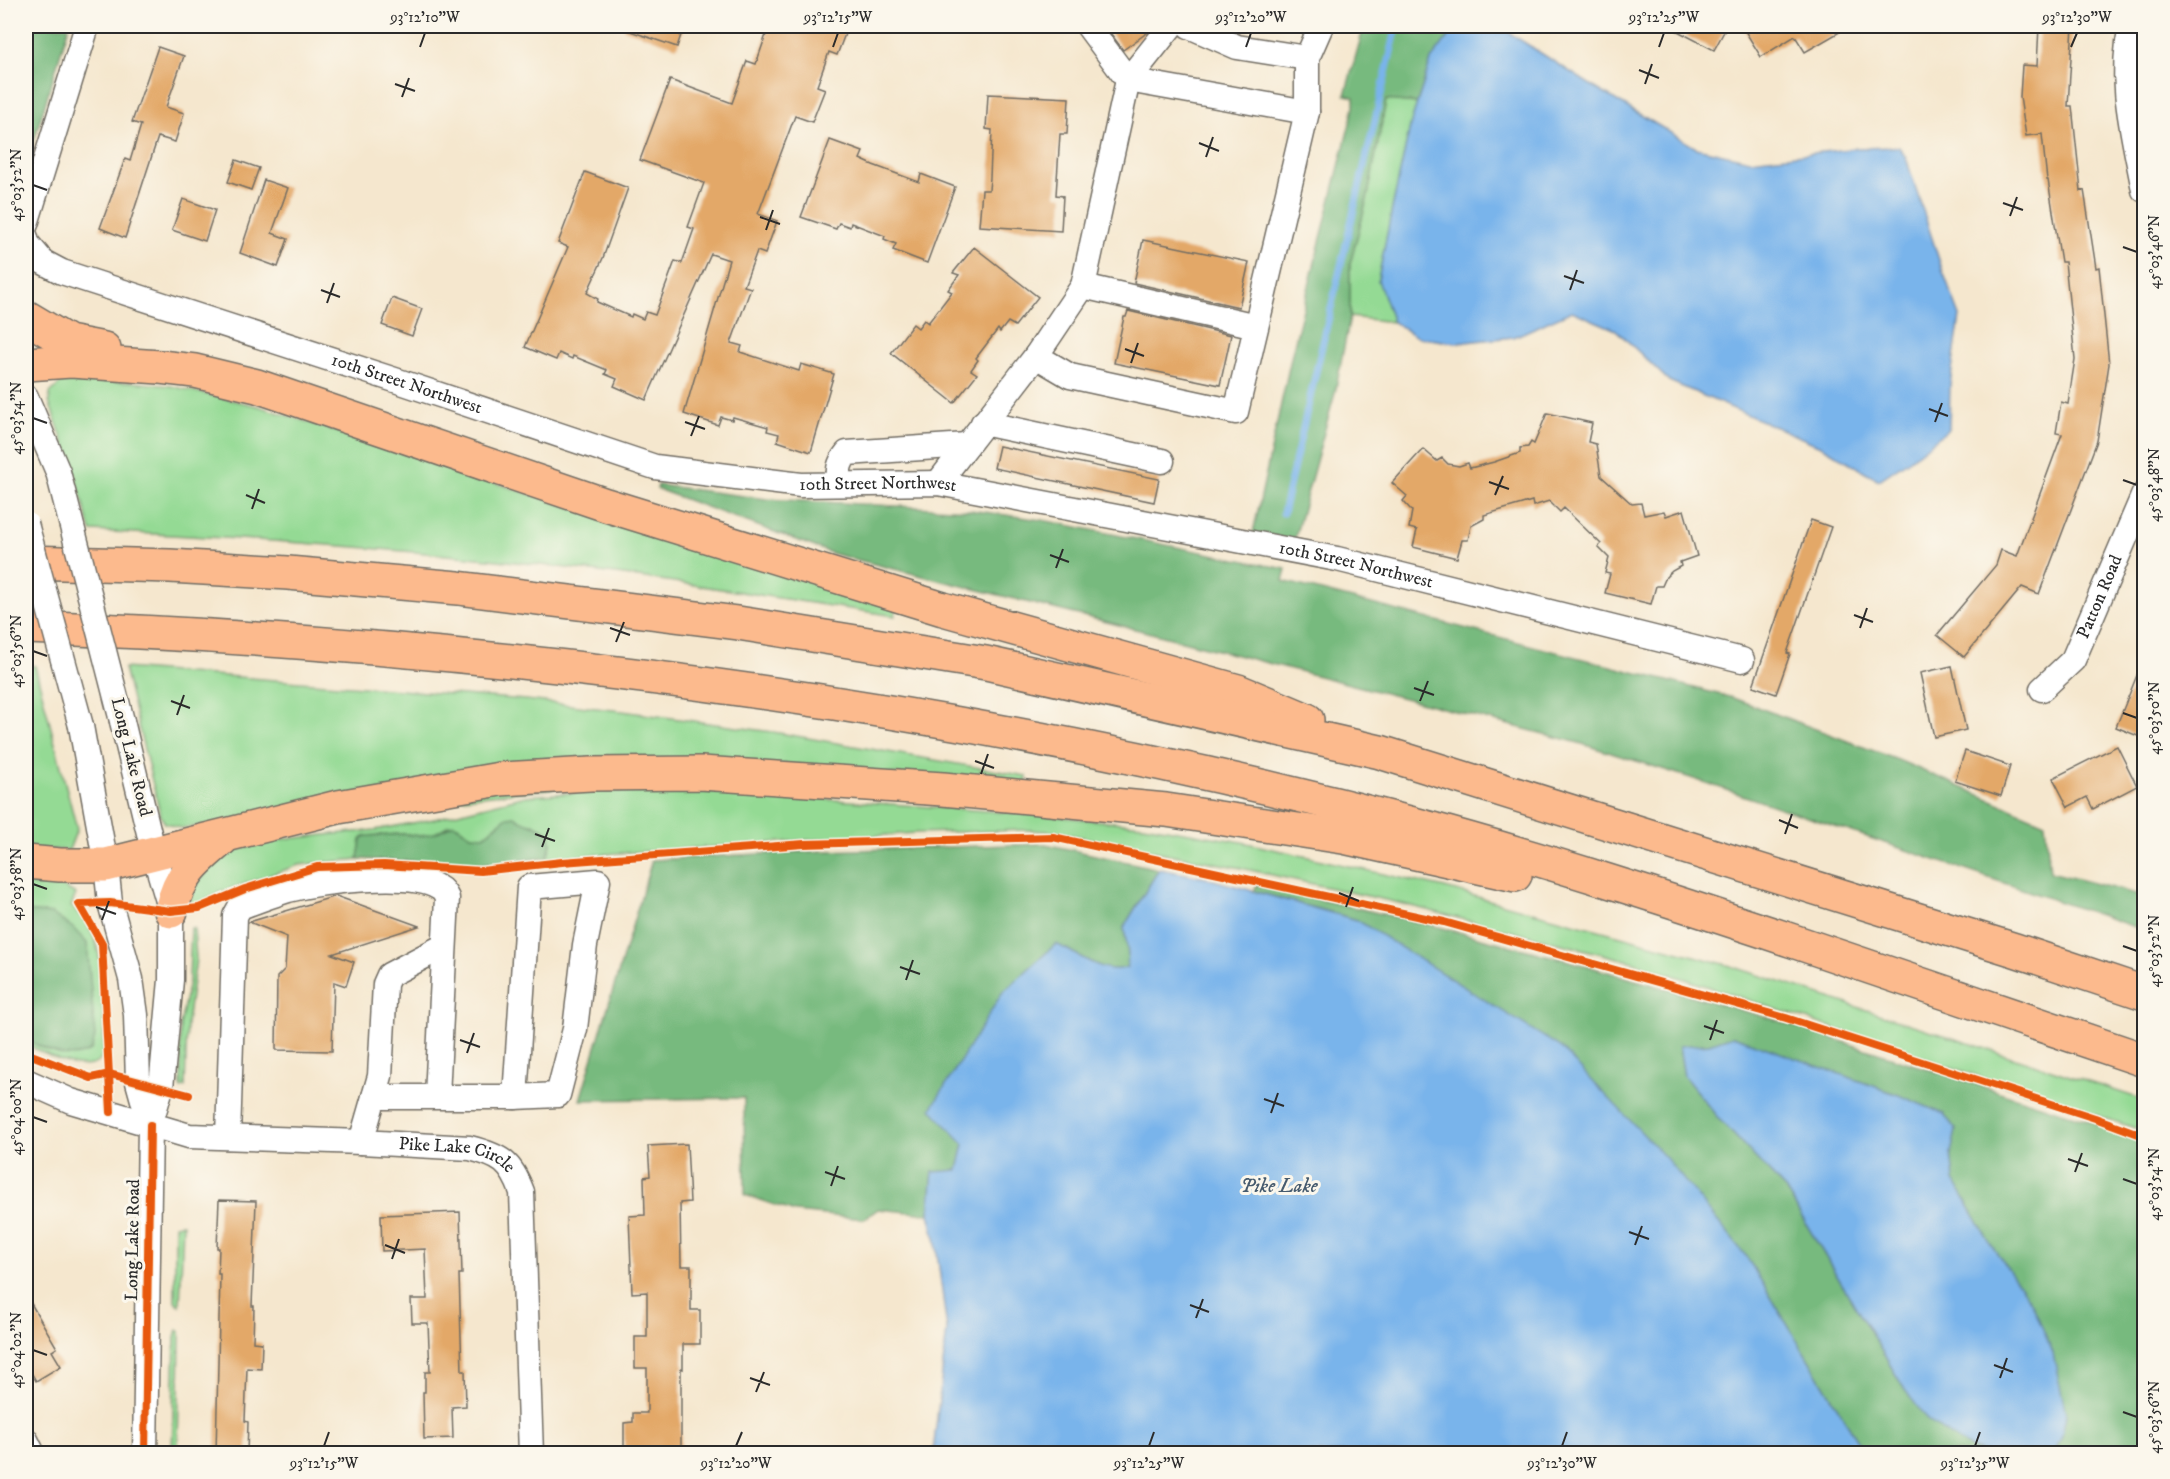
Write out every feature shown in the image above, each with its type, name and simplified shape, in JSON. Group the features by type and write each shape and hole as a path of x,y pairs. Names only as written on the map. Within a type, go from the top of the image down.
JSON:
{"highway":[{"path":"26,317 68,342 111,351 160,367"},
{"path":"26,364 71,361 160,367 195,371 266,389 665,524 943,609 1238,691 1380,752"},
{"path":"26,562 170,566 375,580 738,623 986,663 1380,752 1993,943 2145,993"},
{"path":"26,627 171,632 454,654 732,689 921,719 1101,752 1359,810 1474,841 1670,900 2145,1060"},
{"path":"26,862 106,865 338,807 500,779 539,776 701,773 943,789 1100,803 1221,818 1400,848 1497,870 1687,921 1996,1009"},
{"path":"171,911 176,890 187,871 224,837"}],"street":[{"path":"26,224 87,26"},
{"path":"1088,26 1128,80 1307,112"},
{"path":"938,483 1036,356 1083,286 1128,80 1171,26"},
{"path":"1189,26 1237,47 1308,58"},
{"path":"1036,356 1070,376 1236,412 1307,112 1308,58 1321,26"},
{"path":"2131,26 2126,45 2126,88 2145,190"},
{"name":"10th Street Northwest","path":"30,245 43,262 62,272 655,467 801,485 938,483 1337,559 1742,660"},
{"path":"1083,286 1257,326"},
{"name":"Long Lake Road","path":"26,397 58,472 154,854 171,911 171,980 161,1088 150,1125 145,1454"},
{"path":"983,423 1162,461"},
{"path":"839,484 838,470 847,453 968,445"},
{"name":"Patton Road","path":"2042,689 2073,660 2145,494"},
{"name":"Long Lake Road","path":"26,524 81,726 106,865 110,903 131,979 136,1015 138,1082 150,1125"},
{"path":"228,1137 234,922 237,909 288,890 338,881 383,879 428,883 441,889 447,898 437,1096"},
{"path":"374,1097 515,1097 558,1095 575,1029 585,945 598,881 529,887 515,1097"},
{"path":"361,1142 380,1077 385,984 389,975 444,946"},
{"name":"Pike Lake Circle","path":"26,1081 71,1101 189,1136 470,1148 487,1152 503,1160 515,1172 522,1192 531,1454"},
{"path":"26,1440 33,1454"}],"green space":[{"path":"26,26 69,26 26,166"},
{"path":"1364,26 1456,26 1431,60 1417,103 1386,100 1368,195 1350,264 1350,317 1335,393 1294,541 1253,533 1293,349 1354,107 1354,97 1345,95"},
{"path":"1386,100 1417,103 1378,280 1393,322 1350,317 1350,264 1368,195"},
{"path":"64,380 132,382 171,386 258,406 576,509 897,606 895,616 651,579 420,552 91,531 74,471 49,402 50,393"},
{"path":"658,485 767,499 970,510 1042,520 1286,569 1283,581 1733,698 1898,760 2045,823 2050,872 2144,896 2144,930 1694,779 1579,743 834,554 657,489"},
{"path":"26,665 35,666 77,829 69,850 26,849"},
{"path":"124,668 526,700 622,711 779,733 1027,776 1026,787 785,764 181,828 165,823 161,817"},
{"path":"604,791 723,792 1041,815 1143,825 1242,842 1445,888 1731,966 2144,1100 2144,1131 1634,962 1399,903 1241,868 1055,832 1031,830 916,833 547,858 551,844 534,824 499,823 484,836 471,835 458,826 449,825 435,833 421,836 403,834 365,836 361,840 358,859 299,865 218,893 201,904 189,906 193,887 218,859 240,849 275,840 375,830 434,819 526,796"},
{"path":"515,816 550,834 551,844 547,858 479,864 358,859 361,840 365,836 403,834 421,836 435,833 454,824 471,835 484,836 507,817"},
{"path":"1045,844 1159,869 1124,927 1128,967 1113,969 1104,967 1065,948 964,1144 958,1171 933,1172 929,1214 878,1209 864,1219 795,1212 745,1195 744,1098 580,1100 652,860 796,852"},
{"path":"26,882 64,887 76,894 71,906 85,921 95,939 99,954 104,1007 104,1055 98,1062 89,1066 66,1063 26,1044 26,1039 49,1051 52,914 26,911"},
{"path":"1257,885 1443,928 1573,962 1772,1019 2093,1122 2144,1141 2144,1453 2054,1453 2062,1436 1990,1243 1954,1180 1951,1153 1956,1130 1944,1114 1896,1094 1733,1036 1709,1044 1679,1046 1684,1076 1719,1119 1786,1190 1905,1390 1970,1448 1987,1453 1865,1453 1746,1256 1357,920 1254,891"},
{"path":"26,911 52,914 73,928 87,943 95,1037 91,1050 83,1054 66,1056 58,1054 26,1039"},
{"path":"191,928 194,928 196,959 187,1024 185,1087 181,1088 180,1025 189,981"},
{"path":"183,1224 180,1306 175,1301 175,1225"},
{"path":"177,1330 180,1331 178,1453 172,1454 175,1337"}],"water":[{"path":"1456,26 1508,32 1696,148 1750,160 1859,148 1899,147 1906,158 1942,269 1960,316 1950,384 1949,429 1879,480 1825,448 1669,381 1616,330 1572,311 1514,337 1456,343 1417,337 1393,322 1378,280 1392,209 1411,122 1431,60"},
{"name":"Pike Lake","path":"1159,869 1206,878 1357,920 1560,1047 1666,1158 1746,1256 1865,1453 933,1453 947,1329 935,1237 929,1214 933,1172 958,1170 964,1144 931,1109 1002,993 1056,944 1100,966 1110,969 1127,967 1128,954 1124,927"},
{"path":"1733,1036 1896,1094 1944,1114 1956,1130 1951,1153 1954,1180 1990,1243 2032,1303 2053,1353 2066,1414 2062,1436 2054,1453 1987,1453 1970,1448 1928,1421 1905,1390 1786,1190 1719,1119 1684,1076 1679,1046 1709,1044"}],"building":[{"path":"624,26 684,26 677,47 624,29"},
{"path":"769,26 848,26 837,55 829,52 817,86 825,89 812,122 795,116 758,214 777,221 765,254 757,251 744,286 751,288 731,343 742,346 740,352 799,371 801,364 834,374 811,452 777,441 779,434 767,431 768,427 733,417 732,420 721,417 718,425 684,414 729,260 711,254 646,400 614,386 617,379 605,374 607,370 573,356 572,359 559,353 556,360 525,347 568,247 558,243 585,172 628,188 603,258 587,293 598,299 597,302 631,317 632,314 643,319 646,312 655,315 675,261 682,263 694,229 688,227 704,183 640,160 670,80 732,103 747,61 756,64"},
{"path":"1105,26 1153,26 1123,50"},
{"path":"1668,26 1727,26 1714,50"},
{"path":"1742,26 1850,26 1805,52 1795,36 1761,57"},
{"path":"2039,26 2073,26 2068,106 2072,106 2081,191 2084,190 2096,268 2099,267 2109,364 2097,441 2039,594 2022,587 1964,657 1937,635 1996,565 2001,550 2017,556 2062,434 2056,433 2061,402 2068,404 2075,359 2065,262 2061,262 2047,180 2042,134 2026,136 2020,97 2022,65 2037,66"},
{"path":"158,47 184,56 166,107 184,113 175,142 158,137 125,238 100,228 125,159 130,161 141,125 132,122"},
{"path":"988,94 1069,98 1067,134 1060,134 1056,195 1063,196 1061,231 979,226 982,190 989,190 990,178 992,130 986,129"},
{"path":"830,140 863,152 860,159 873,165 919,182 921,174 955,187 927,263 893,250 896,244 884,239 885,236 851,223 850,227 839,223 836,229 801,217"},
{"path":"236,160 259,168 251,190 228,182"},
{"path":"264,180 288,188 272,233 288,239 278,267 240,253"},
{"path":"183,199 215,210 205,241 172,230"},
{"path":"1143,240 1249,262 1239,307 1134,283"},
{"path":"974,247 1038,297 1015,326 1008,322 1000,332 998,329 976,358 978,360 971,370 977,374 954,403 891,353 913,324 918,328 924,320 928,323 952,292 948,290 959,275 953,273"},
{"path":"392,298 422,309 412,336 382,325"},
{"path":"1128,311 1231,335 1220,385 1114,363 1124,317"},
{"path":"1547,413 1592,423 1588,442 1596,444 1601,476 1632,504 1641,503 1644,515 1664,511 1666,516 1684,510 1697,556 1680,562 1681,566 1666,577 1662,586 1656,586 1651,604 1605,593 1610,574 1605,573 1609,558 1598,547 1601,544 1564,508 1560,512 1549,501 1533,506 1532,501 1484,515 1484,519 1471,526 1468,540 1462,540 1457,558 1413,547 1417,530 1409,528 1412,511 1403,501 1407,496 1392,483 1423,449 1437,461 1442,458 1448,464 1459,466 1468,463 1470,468 1494,462 1520,453 1520,448 1528,447 1531,442 1534,444"},
{"path":"999,446 1159,479 1154,502 994,468"},
{"path":"1811,520 1831,527 1787,653 1790,654 1776,694 1753,686"},
{"path":"2145,658 2145,739 2116,727"},
{"path":"1952,666 1966,730 1934,737 1920,673"},
{"path":"2117,746 2137,786 2093,809 2087,797 2068,807 2053,778"},
{"path":"1965,751 2010,766 2001,796 1955,781"},
{"path":"336,896 419,926 332,954 354,962 346,986 334,982 332,1051 276,1050 277,977 285,969 287,937 249,922"},
{"path":"687,1144 690,1202 680,1203 681,1266 691,1266 691,1310 700,1310 700,1344 683,1344 681,1450 660,1450 660,1454 624,1454 624,1423 633,1422 633,1413 647,1413 647,1368 635,1368 635,1337 647,1337 647,1292 632,1293 629,1216 645,1215 644,1177 650,1176 648,1146"},
{"path":"219,1200 256,1201 253,1342 262,1343 261,1369 247,1368 245,1421 248,1422 247,1454 216,1454 220,1274 218,1274 219,1248 217,1248"},
{"path":"460,1212 462,1371 465,1371 466,1406 452,1407 453,1438 424,1439 423,1392 425,1392 425,1372 430,1372 428,1323 412,1323 411,1299 427,1299 425,1249 382,1251 381,1215"},
{"path":"26,1295 57,1348 52,1351 61,1366 36,1381 32,1374 26,1378"}],"waterway":[{"path":"1283,513 1397,26"}],"cycle path":[{"path":"111,1112 102,944 79,904 110,903 171,911 199,908 245,889 317,867 384,865 481,871 562,862 804,844 1053,837 1444,922 1786,1018 2144,1136"},
{"path":"26,1053 91,1078 110,1074 189,1095"},
{"path":"145,1454 150,1125"}]}
